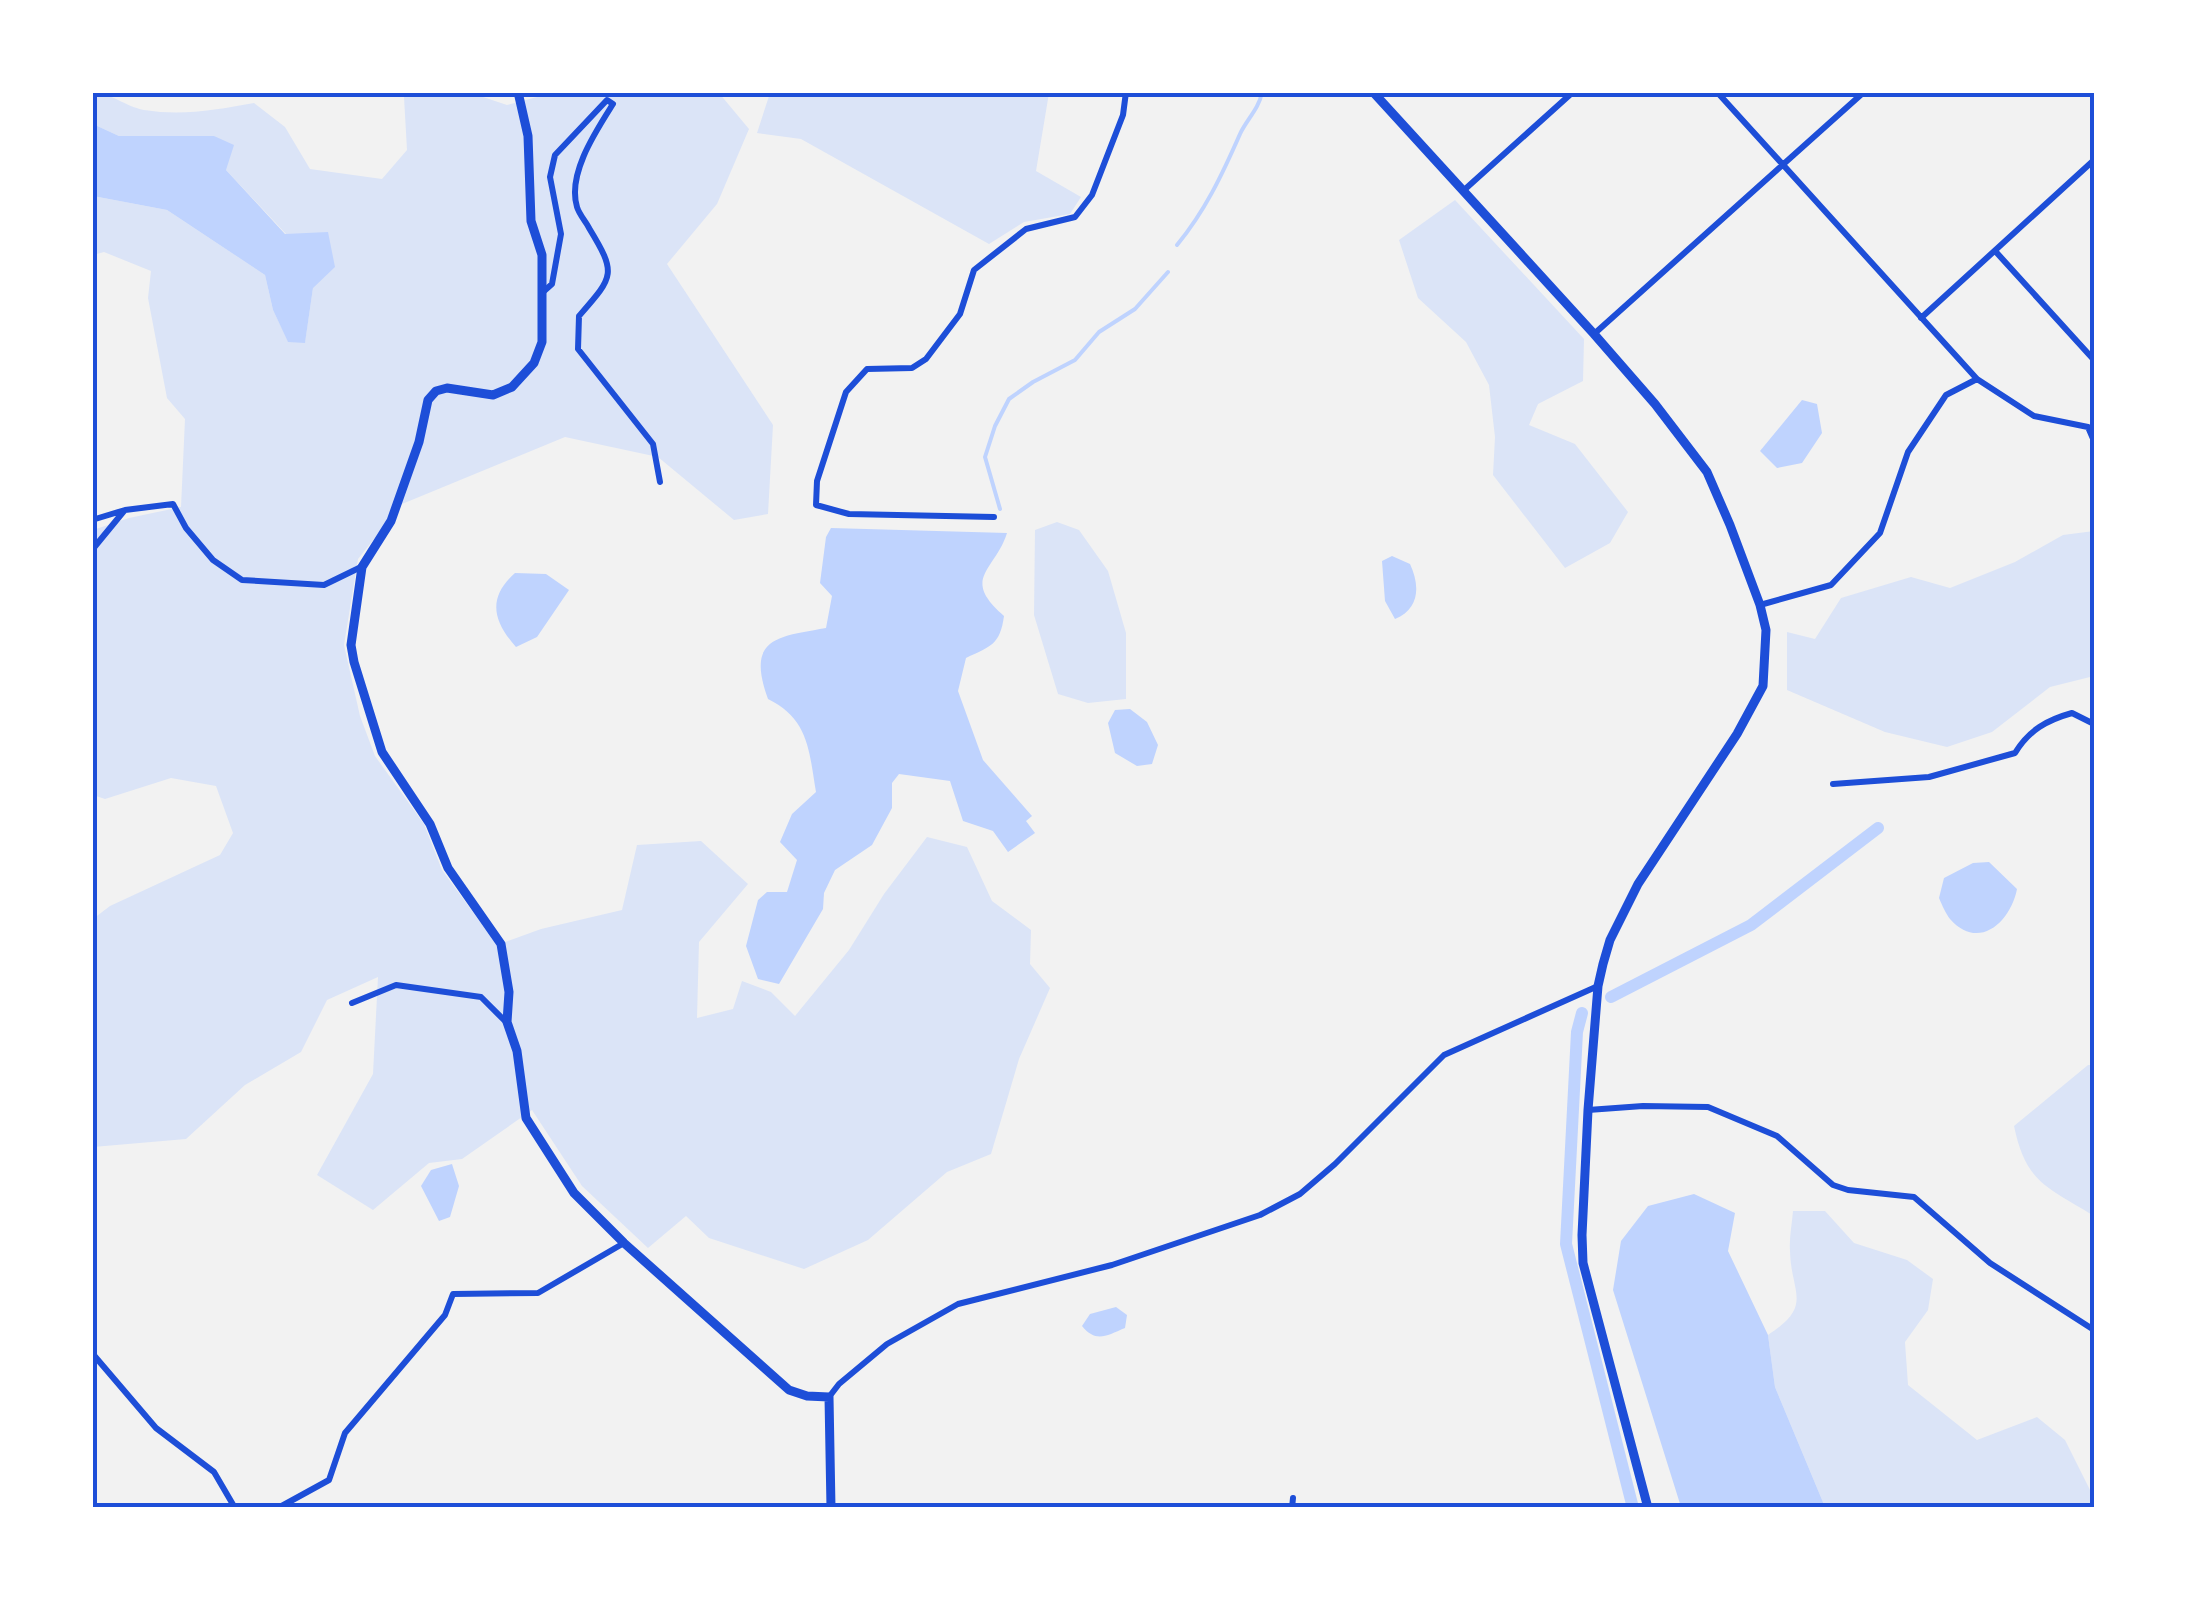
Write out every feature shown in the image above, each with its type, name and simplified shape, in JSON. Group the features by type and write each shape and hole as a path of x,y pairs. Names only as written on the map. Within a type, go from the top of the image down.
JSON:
{"main road":[{"path":"518,92 528,136 532,221 542,255 542,342 534,363 512,387 493,395 447,388 436,391 428,400 419,442 391,521 362,566 352,645 368,714 382,752 430,824 448,868 502,944 509,992 507,1022 517,1050 526,1118 574,1193 624,1244 788,1390 829,1397 831,1508"},
{"path":"1373,92 1594,334 1707,472 1760,604 1766,630 1763,686 1638,884 1610,940 1598,986 1588,1110 1584,1263 1648,1508"}],"street":[{"path":"994,517 849,514 816,506 817,480 846,392 867,370 912,368 926,359 960,314 974,270 1026,229 1075,217 1092,195 1122,115 1126,92"},
{"path":"1463,191 1573,92"},
{"path":"1717,92 1977,378 2034,416 2088,427 2094,440"},
{"path":"1594,334 1864,92"},
{"path":"541,294 552,284 562,234 550,177 554,155 607,100 612,104 594,134 578,176 577,207 610,262 606,286 579,316 578,349 653,444 660,482"},
{"path":"1922,318 2094,160"},
{"path":"1996,252 2094,360"},
{"path":"1760,604 1831,585 1880,533 1908,452 1946,395 1977,378"},
{"path":"92,520 125,510 173,504 186,528 213,560 242,580 324,585 362,566"},
{"path":"92,550 125,510"},
{"path":"1833,784 1929,777 1967,769 2015,753 2024,737 2050,719 2072,712 2094,724"},
{"path":"352,1003 396,984 481,997 507,1022"},
{"path":"829,1397 887,1344 958,1304 1112,1265 1260,1216 1300,1194 1369,1133 1444,1055 1598,986"},
{"path":"1588,1110 1708,1107 1777,1136 1833,1184 1848,1190 1914,1196 1990,1264 2094,1330"},
{"path":"278,1508 329,1480 345,1433 445,1316 453,1294 538,1293 624,1244"},
{"path":"92,1353 156,1428 214,1472 235,1508"}],"shaded area":[{"path":"93,93 158,112 254,103 285,127 310,169 382,179 407,150 404,97 419,93 471,93 507,105 552,93 719,93 749,129 717,204 667,264 773,425 768,514 734,520 658,457 565,437 402,504 358,559 344,645 360,716 375,756 424,824 442,870 497,945 541,929 622,910 637,845 701,841 748,884 699,942 697,1018 733,1009 742,981 771,992 795,1016 849,950 884,894 927,837 967,847 992,901 1031,930 1030,964 1050,988 1019,1059 991,1154 947,1172 868,1240 804,1269 709,1238 686,1216 648,1248 582,1186 532,1110 462,1159 429,1163 373,1210 317,1175 373,1074 378,977 327,1000 301,1052 245,1085 186,1139 93,1147 93,919 110,906 220,855 233,833 216,786 171,778 105,799 93,795 93,530 181,507 185,419 167,398 148,298 151,271 104,252 93,255 93,196 167,210 265,275 273,310 288,341 305,342 313,288 286,234 226,170 214,136 119,136 93,124"},
{"path":"770,93 1049,93 1036,171 1081,197 1070,214 1024,222 989,244 801,139 757,133"},
{"path":"1455,200 1584,339 1583,381 1538,404 1529,425 1575,444 1628,512 1610,543 1565,568 1493,475 1495,437 1489,385 1466,342 1418,298 1399,240"},
{"path":"1057,522 1079,530 1108,571 1126,633 1126,699 1088,703 1058,694 1034,615 1035,530"},
{"path":"2094,531 2094,676 2050,687 1992,732 1947,747 1885,732 1787,690 1787,632 1815,639 1841,598 1911,577 1950,588 2015,562 2063,535"},
{"path":"2088,1065 2094,1065 2094,1216 2052,1190 2032,1172 2014,1126"},
{"path":"1793,1211 1825,1211 1854,1243 1907,1260 1933,1279 1928,1310 1905,1342 1908,1385 1977,1440 2037,1417 2065,1440 2094,1498 2094,1507 1825,1507 1775,1387 1768,1335 1791,1315 1797,1298 1790,1246"}],"water":[{"path":"93,124 119,136 214,136 234,145 226,170 285,234 328,232 335,267 313,288 305,343 288,342 273,310 265,275 167,210 93,196"},
{"path":"1802,400 1817,404 1822,433 1802,463 1777,468 1760,451"},
{"path":"831,528 1007,533 982,583 991,603 1004,616 1000,633 993,643 966,658 958,691 983,760 1032,816 1026,821 1035,833 1008,852 993,831 963,821 950,781 899,774 892,783 892,808 872,845 835,870 824,893 823,909 779,984 758,979 746,946 758,900 767,892 787,892 797,860 780,842 792,814 816,792 805,738 792,716 768,699 761,663 770,644 780,638 826,628 832,596 820,583 826,537"},
{"path":"1392,556 1410,564 1416,588 1409,609 1395,619 1385,601 1382,561"},
{"path":"515,573 546,574 569,590 537,637 516,647 502,628 496,610 500,591"},
{"path":"1130,709 1147,722 1158,745 1152,764 1137,766 1115,753 1108,723 1115,710"},
{"path":"1989,862 2017,889 2001,921 1992,928 1972,933 1950,919 1939,898 1944,878 1973,863"},
{"path":"452,1164 459,1186 450,1217 439,1221 421,1186 431,1170"},
{"path":"1694,1194 1735,1213 1728,1251 1768,1335 1775,1387 1825,1507 1681,1507 1613,1290 1621,1241 1648,1206"},
{"path":"1116,1307 1127,1315 1125,1328 1097,1336 1082,1326 1090,1314"}],"waterway":[{"path":"1177,245 1212,192 1262,92"},
{"path":"1000,509 985,457 1009,399 1075,360 1099,332 1135,309 1168,272"},
{"path":"1611,997 1751,925 1878,828"},
{"path":"1582,1013 1577,1032 1566,1244 1633,1508"}]}
